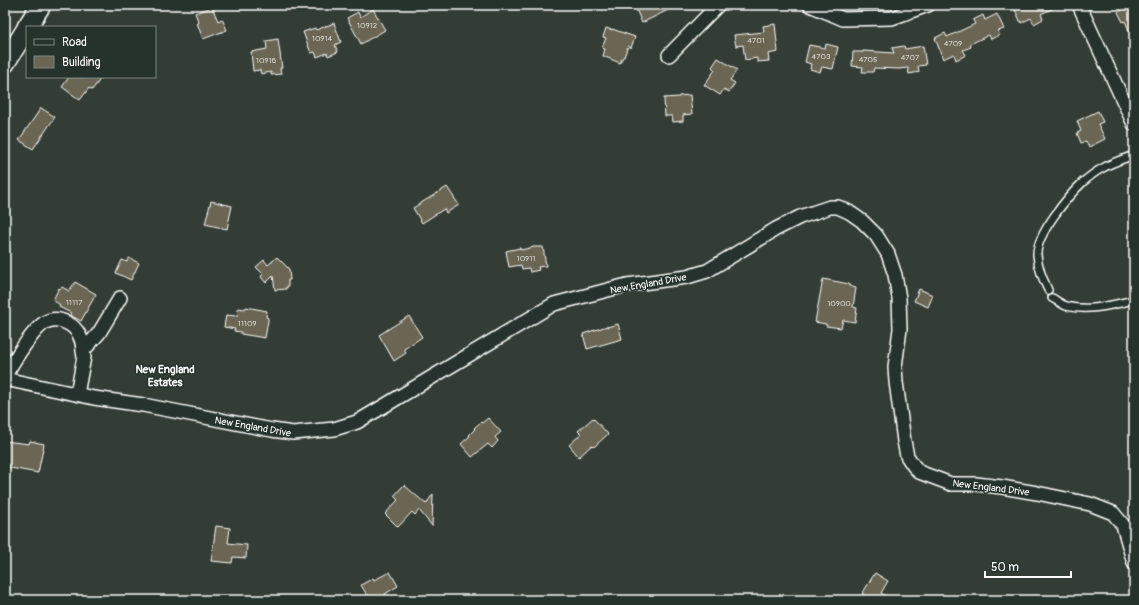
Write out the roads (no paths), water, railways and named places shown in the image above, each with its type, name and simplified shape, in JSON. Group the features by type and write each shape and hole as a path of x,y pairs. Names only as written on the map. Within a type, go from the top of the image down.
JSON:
{"street":[{"path":"28,26 41,5"},
{"path":"670,55 718,5"},
{"path":"810,5 843,18 892,18 928,5"},
{"path":"1079,5 1134,124"},
{"path":"5,63 26,29"},
{"name":"New England Drive","path":"5,379 94,398 143,405 272,430 293,433 334,429 357,422 554,304 627,285 687,277 707,271 755,241 794,220 830,207 838,207 849,212 862,221 876,235 888,254 895,275 899,298 900,329 895,367 896,382 904,442 907,456 913,465 919,472 951,484 976,484 1037,493 1090,504 1114,513 1122,525 1134,563"},
{"path":"84,351 99,333 120,298"},
{"path":"5,375 39,327 52,320 61,320 71,325 78,331 83,344 84,357 77,394"}],"lane":[{"path":"1048,290 1041,275 1037,254 1039,244 1047,227 1058,211 1083,182 1104,168 1134,154"},
{"path":"1052,298 1064,306 1079,308 1108,306 1134,300"}],"district":[{"name":"New England Estates","path":"165,375"}]}
